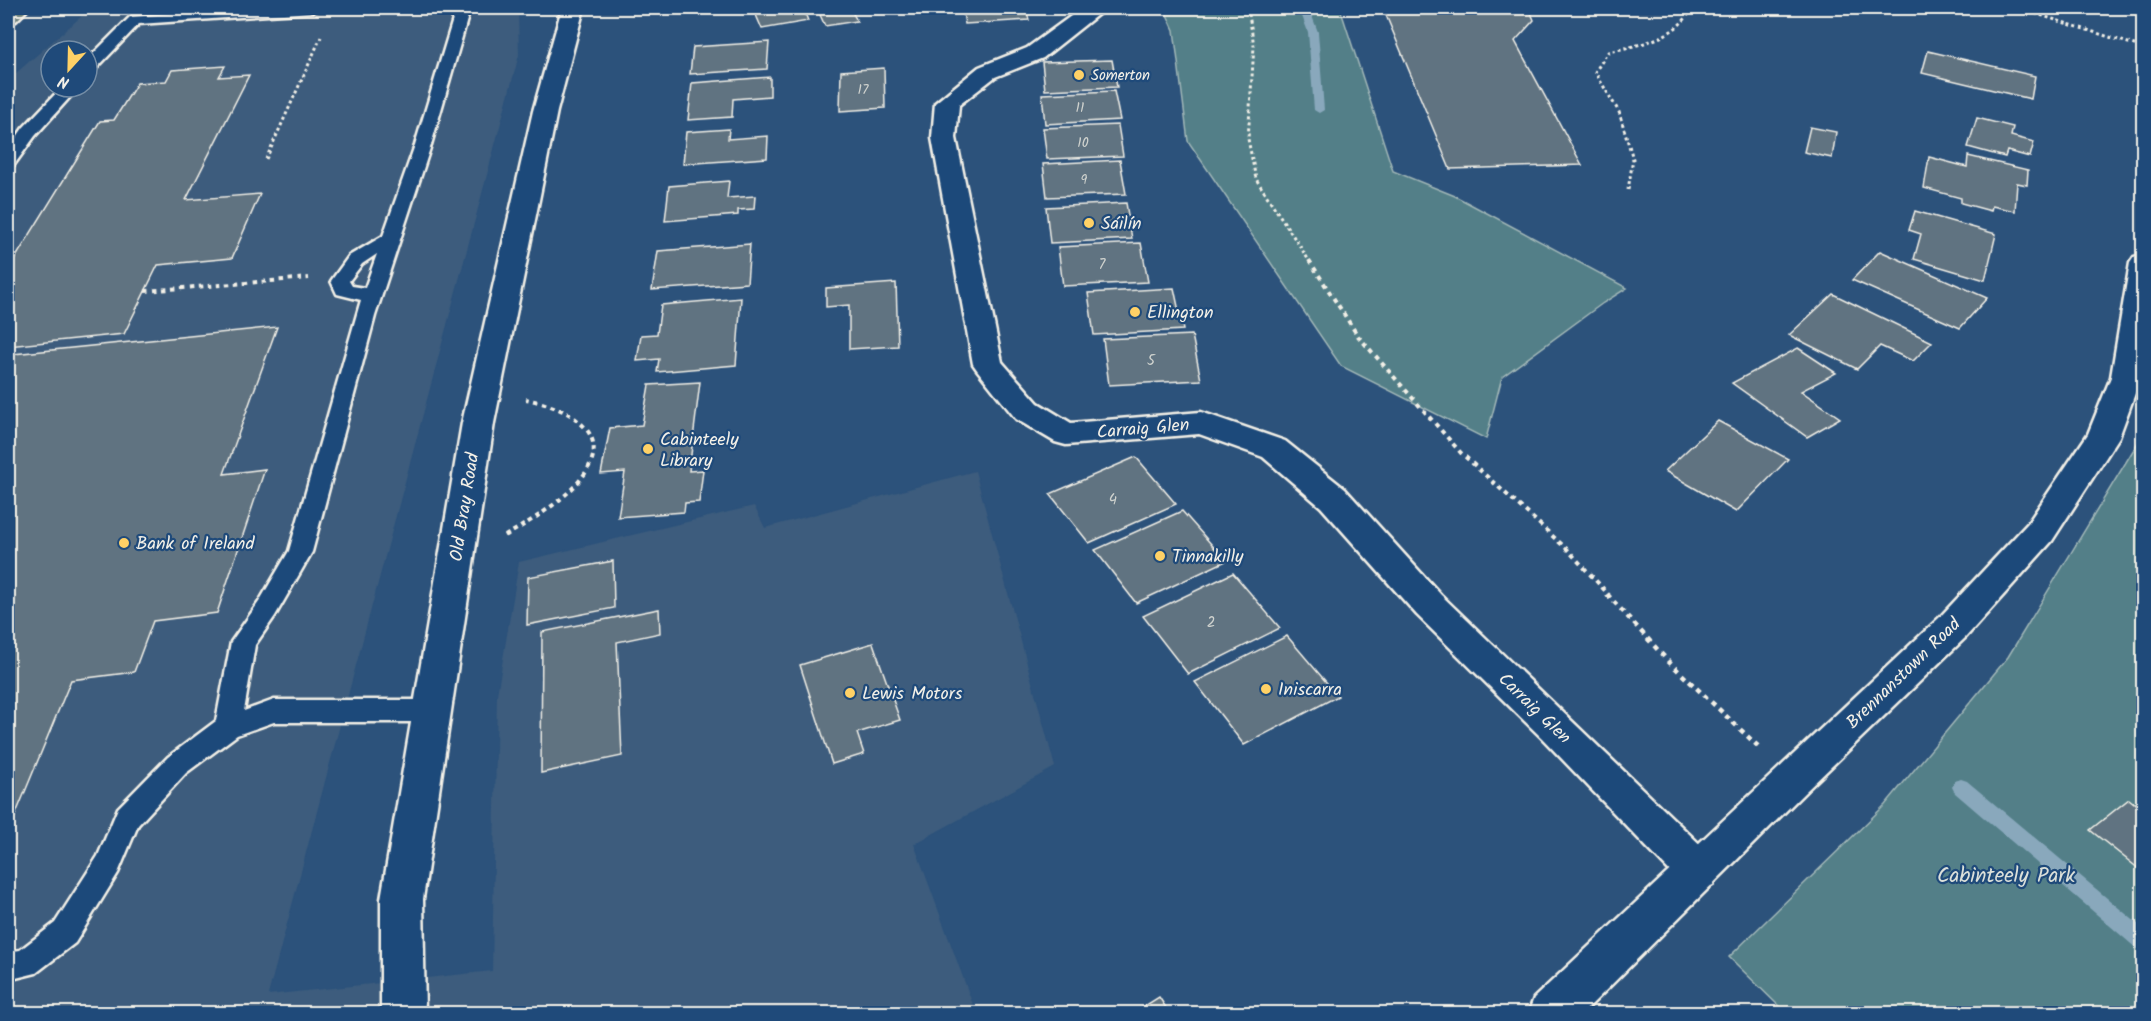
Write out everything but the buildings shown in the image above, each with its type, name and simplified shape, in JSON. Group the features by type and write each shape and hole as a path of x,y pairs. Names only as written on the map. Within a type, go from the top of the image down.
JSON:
{"highway":[{"path":"8,16 18,8"}],"street":[{"name":"Old Bray Road","path":"403,1014 402,899 457,550 483,398 546,111 573,8"},
{"name":"Carraig Glen","path":"1095,8 1035,53 987,72 947,102 944,138 988,364 1027,411 1066,434 1201,423 1274,449 1333,498 1429,605 1555,727 1698,871"},
{"name":"Brennanstown Road","path":"1550,1014 1952,628 2040,532 2103,437 2126,377 2144,263"}],"lane":[{"path":"99,57 135,20 313,8"},
{"path":"228,727 243,642 267,609 300,552 372,297 423,145 461,16 458,8"},
{"path":"8,162 29,132 60,99"},
{"path":"372,297 344,290 340,281 346,267 359,256 392,239"},
{"path":"8,966 26,963 65,933 108,864 128,817 177,765 228,727 274,711 432,711"}],"path":[{"path":"1248,8 1254,46 1248,139 1256,179 1358,336 1461,453 1568,550 1668,661 1768,756"},
{"path":"1628,190 1633,159 1619,112 1595,72 1608,52 1654,42 1688,16 1692,8"},
{"path":"2018,8 2144,48"},
{"path":"266,159 325,28"},
{"path":"145,291 343,275"},
{"path":"457,550 494,542 538,515 582,478 592,460 594,443 588,430 577,418 541,401 500,396 483,398"}],"shaded area":[{"path":"91,8 518,8 519,55 268,995 492,971 497,695 519,562 754,506 765,528 975,471 1055,767 914,844 976,1013 8,1013 8,80 39,53 39,99 99,99 99,39 55,39"}],"green space":[{"path":"1164,8 1340,8 1393,171 1455,196 1627,288 1502,377 1486,439 1341,366 1188,141 1174,30"},
{"name":"Cabinteely Park","path":"2143,434 2143,1013 1786,1013 1729,957 1885,805 2008,657"}],"waterway":[{"path":"1304,8 1313,32 1319,110"},
{"path":"1961,787 2144,942"}],"place":[{"name":"Somerton","path":"1079,75"},
{"name":"Sáilín","path":"1089,223"},
{"name":"Ellington","path":"1135,312"},
{"name":"Cabinteely Library","path":"648,449"},
{"name":"Bank of Ireland","path":"124,543"},
{"name":"Tinnakilly","path":"1160,556"},
{"name":"Iniscarra","path":"1266,689"},
{"name":"Lewis Motors","path":"850,693"}]}
